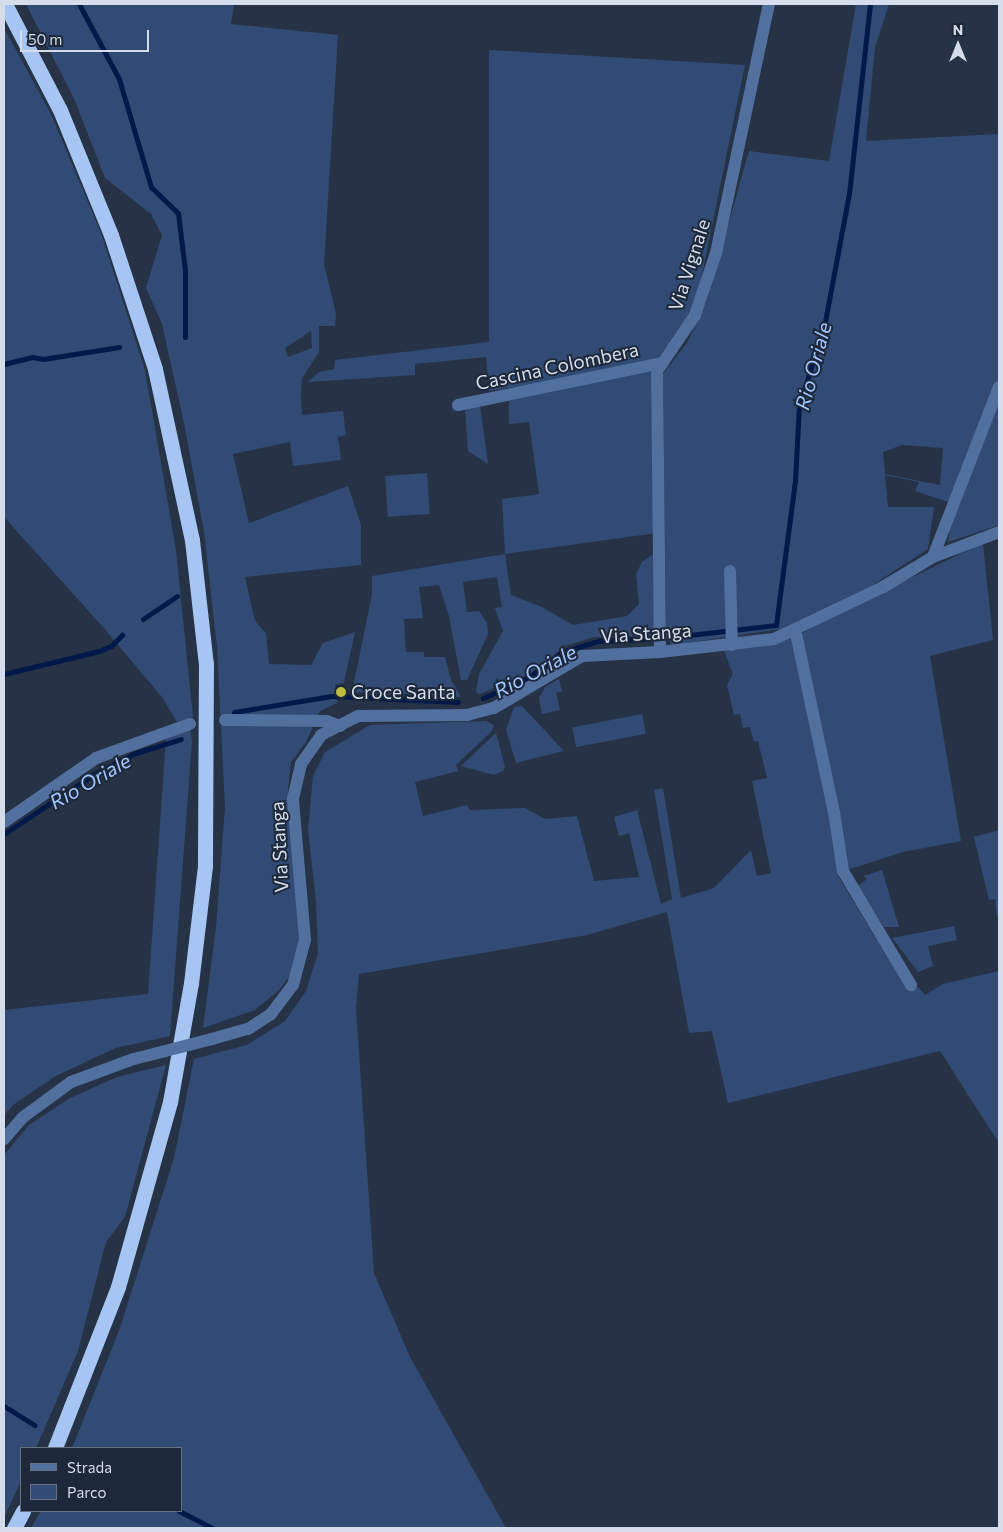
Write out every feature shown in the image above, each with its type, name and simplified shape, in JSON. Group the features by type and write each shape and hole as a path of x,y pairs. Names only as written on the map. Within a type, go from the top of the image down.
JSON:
{"highway":[{"path":"5,4 60,110 111,235 155,369 192,540 206,664 205,866 191,983 170,1102 118,1287 55,1447"},
{"path":"14,1528 22,1512"}],"street":[{"name":"Via Vignale","path":"660,652 657,371 695,315 716,253 769,4"},
{"name":"Cascina Colombera","path":"458,406 663,363"},
{"path":"933,557 999,387"},
{"name":"Via Stanga","path":"4,1139 22,1118 71,1082 134,1059 248,1029 271,1014 293,985 305,940 293,799 301,764 321,735 358,716 467,715 514,699 564,664 582,656 660,652 731,636 774,639 883,587 933,557 999,532"},
{"path":"730,571 731,636"},
{"path":"795,630 834,812 843,870 911,985"},
{"path":"226,720 327,721 340,726"},
{"path":"4,822 96,758 190,724"}],"green space":[{"path":"26,4 234,4 231,24 338,35 324,264 336,314 335,326 319,326 319,352 302,378 301,395 302,415 343,411 346,435 338,437 341,460 293,466 290,442 233,454 249,523 348,486 361,525 361,565 245,577 255,621 266,633 269,664 311,665 323,643 355,632 344,683 335,685 337,703 320,711 306,742 291,762 288,788 299,942 289,977 279,990 255,1010 203,1028 216,927 225,807 217,647 204,532 184,423 162,324 146,288 162,235 151,214 105,178 75,101","holes":["311,331 312,348 288,357 285,348"]},
{"path":"856,4 889,4 875,47 866,141 999,134 999,525 948,542 954,504 915,491 919,482 885,475 888,507 934,507 928,549 871,586 780,629 673,645 666,638 663,374 687,343 706,303 749,151 829,161","holes":["902,445 943,448 940,485 885,474 883,452"]},
{"path":"4,28 50,112 101,233 145,370 176,550 193,717 177,722 162,697 102,626 4,517"},
{"path":"489,50 745,65 699,289 688,315 658,358 538,383 489,391 486,357 415,364 415,375 308,382 319,372 334,369 335,360 489,342"},
{"path":"649,370 653,376 657,533 505,554 502,499 539,494 529,422 509,424 509,399"},
{"path":"480,405 488,464 468,451 465,410 453,411 452,407"},
{"path":"427,473 430,514 388,517 385,476"},
{"path":"983,543 993,640 930,656 961,841 903,852 844,871 799,636 817,623"},
{"path":"655,553 657,636 594,637 565,646 530,674 480,694 476,692 479,674 503,631 495,608 502,607 497,577 463,582 467,612 479,611 487,623 488,634 467,680 461,680 449,616 439,585 419,587 423,618 404,619 406,652 424,652 424,657 445,657 451,680 461,697 352,692 372,594 372,576 505,554 511,595 542,607 573,625 627,616 639,604 636,574 642,562"},
{"path":"795,637 843,874 838,876 908,991 918,987 925,995 943,984 999,971 999,1143 940,1051 728,1103 712,1031 689,1033 667,912 587,935 359,974 356,1008 374,1273 410,1357 506,1528 31,1528 40,1512 182,1512 182,1447 72,1447 120,1328 174,1158 194,1059 247,1045 285,1021 306,991 318,953 316,901 308,830 313,776 325,752 370,725 486,721 494,725 492,731 456,765 458,771 415,782 423,816 467,805 470,810 525,808 545,819 577,816 594,881 639,877 629,833 619,836 614,817 637,810 661,904 672,899 654,790 663,788 681,898 714,888 751,850 757,876 771,873 752,781 767,778 758,741 754,742 750,727 743,728 740,714 734,715 727,685 733,674 724,651"},
{"path":"559,679 562,691 556,693 560,710 542,714 539,698 545,687"},
{"path":"522,706 564,751 516,763 506,730 514,707"},
{"path":"642,714 646,734 576,747 572,728"},
{"path":"190,729 192,741 170,1036 116,1048 96,1057 54,1077 13,1105 4,1115 4,1010 148,994 166,738"},
{"path":"496,733 505,767 503,771 494,775 461,766"},
{"path":"999,830 999,916 997,917 995,899 989,900 974,837"},
{"path":"882,870 899,927 884,927 858,886 867,879 864,876"},
{"path":"954,926 957,940 928,946 933,966 918,972 892,938"},
{"path":"166,1065 125,1217 106,1242 78,1351 36,1447 20,1447 20,1483 4,1518 4,1155 29,1125 70,1098 117,1077"}],"waterway":[{"path":"79,4 119,79 151,187 178,213 185,270 185,337"},
{"name":"Rio Oriale","path":"672,637 776,625 795,481 799,405 824,327 849,194 870,4"},
{"path":"4,364 32,357 43,359 119,347"},
{"path":"143,619 177,596"},
{"path":"4,674 99,651 111,646 122,635"},
{"name":"Rio Oriale","path":"483,698 526,679 562,652 599,641 647,639"},
{"name":"Rio Oriale","path":"234,712 332,696 458,702"},
{"name":"Rio Oriale","path":"4,834 94,774 133,754 181,739"},
{"path":"4,1406 34,1425"},
{"path":"181,1512 212,1528"}],"place":[{"name":"Croce Santa","path":"341,692"}]}
